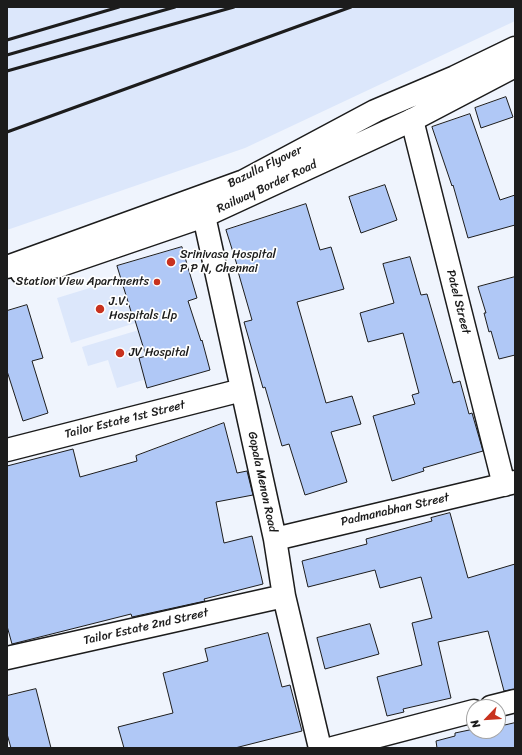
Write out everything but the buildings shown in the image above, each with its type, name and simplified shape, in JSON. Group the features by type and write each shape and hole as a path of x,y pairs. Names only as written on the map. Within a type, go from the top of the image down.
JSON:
{"street":[{"name":"Bazulla Flyover","path":"12,268 244,180 375,111 455,77 515,48"},
{"name":"Railway Border Road","path":"12,268 58,266 204,216 412,120 515,66"},
{"name":"Patel Street","path":"412,120 509,484"},
{"name":"Gopala Menon Road","path":"204,216 275,539 284,596 320,748"},
{"name":"Tailor Estate 1st Street","path":"7,450 242,390"},
{"name":"Padmanabhan Street","path":"275,539 509,484"},
{"name":"Tailor Estate 2nd Street","path":"7,658 284,596"},
{"path":"333,748 466,713"}],"shaded area":[{"path":"7,7 515,7 515,21 245,148 7,230"},
{"name":"J.V. Hospitals Llp","path":"129,276 142,321 71,343 57,298"},
{"name":"JV Hospital","path":"149,327 163,374 117,388 108,360 88,366 82,347"}],"railway":[{"path":"7,40 119,7"},
{"path":"7,55 175,7"},
{"path":"7,71 234,7"},
{"path":"7,132 351,7"}],"place":[{"name":"Srinivasa Hospital P P N, Chennai","path":"171,262"},
{"name":"Station View Apartments","path":"157,282"},
{"name":"J.V. Hospitals Llp","path":"100,309"},
{"name":"JV Hospital","path":"120,353"}]}
